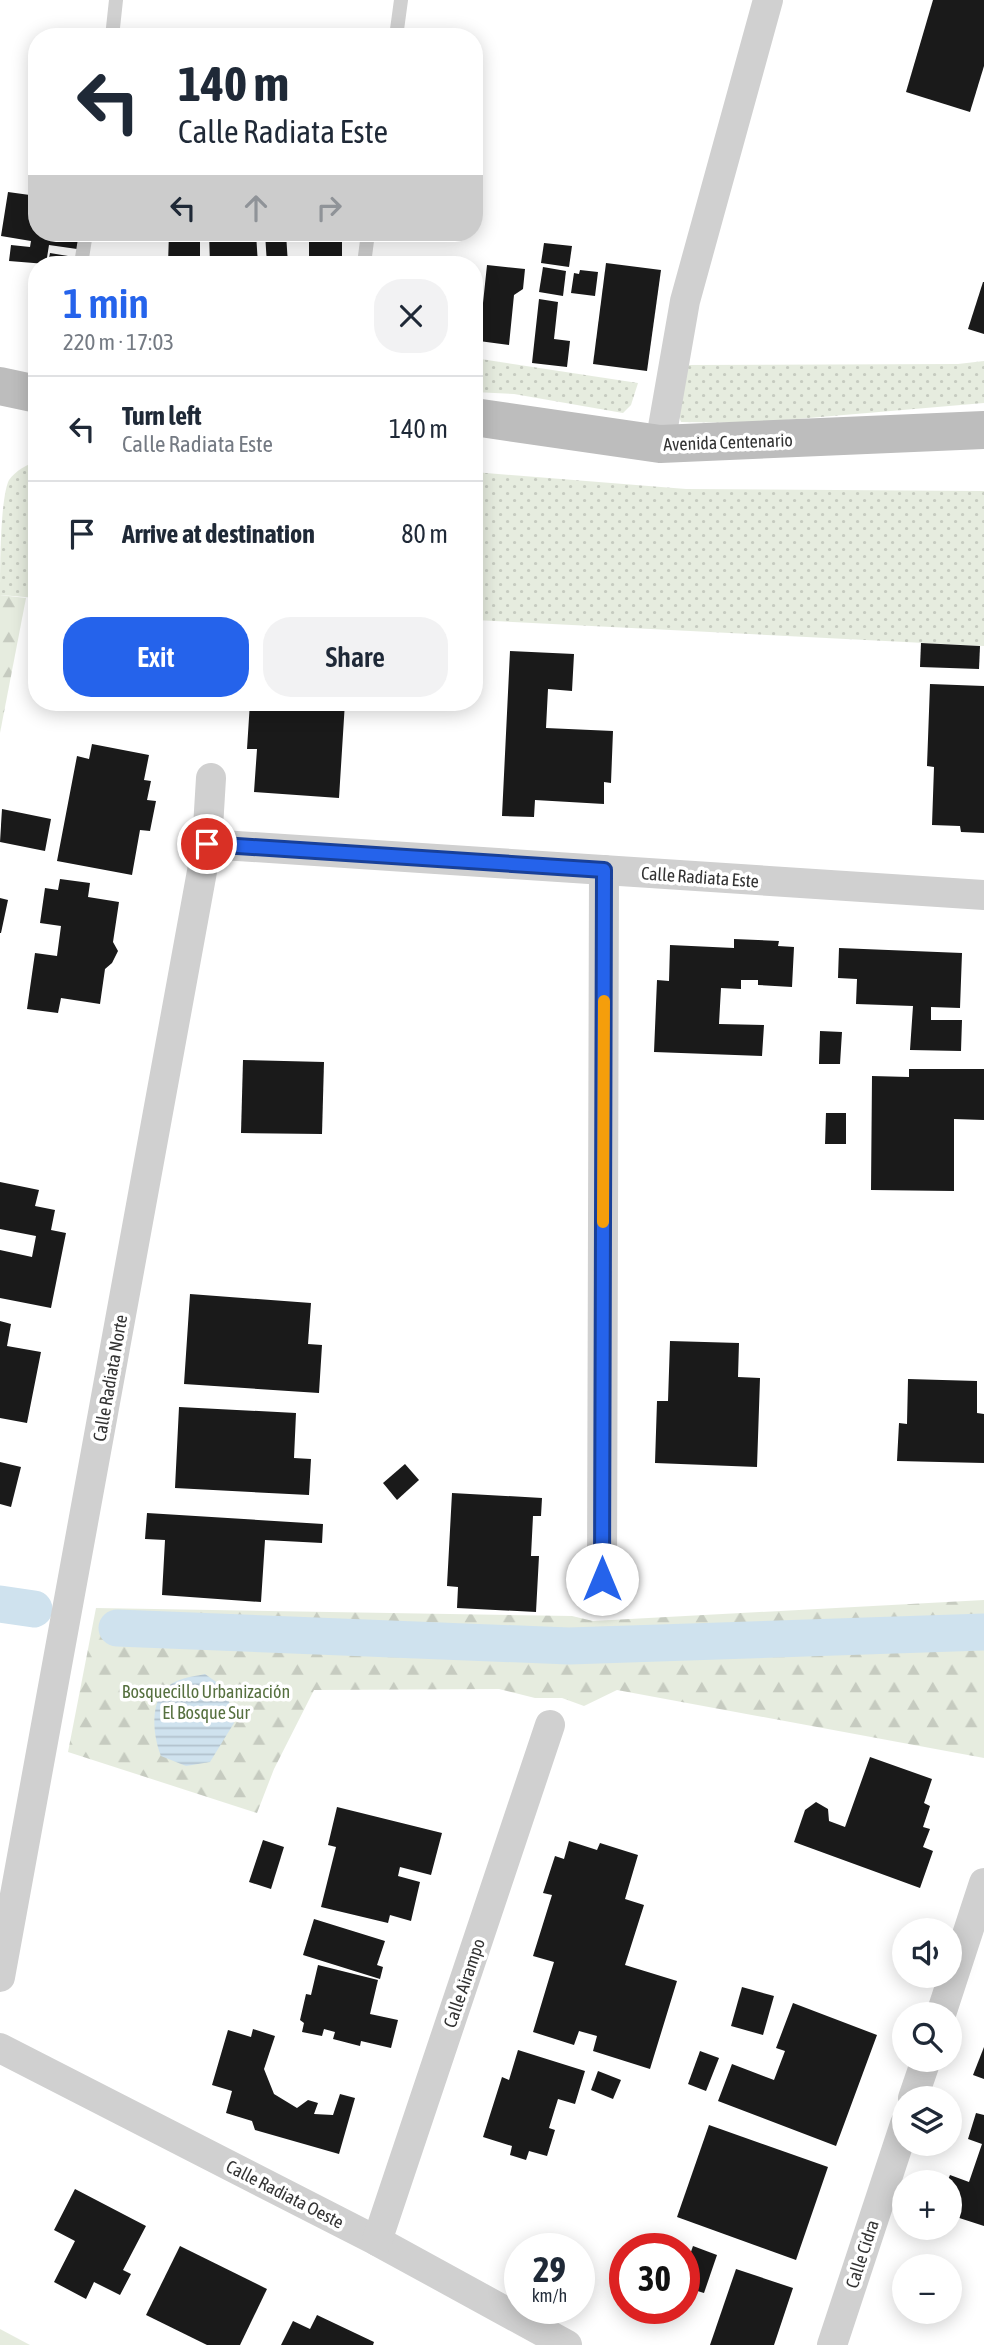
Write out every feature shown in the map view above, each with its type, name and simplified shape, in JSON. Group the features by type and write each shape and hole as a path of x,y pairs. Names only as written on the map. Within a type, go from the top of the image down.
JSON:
{"main road":[{"path":"0,386 28,392"},
{"name":"Avenida Centenario","path":"483,418 660,444 984,430"}],"street":[{"path":"660,444 685,301 768,0"},
{"name":"Calle Radiata Norte","path":"0,1977 207,844 211,778"},
{"name":"Calle Radiata Este","path":"207,844 984,895"},
{"path":"602,1579 604,870"},
{"name":"Calle Airampo","path":"377,2241 550,1725"},
{"path":"945,2002 984,1883"},
{"name":"Calle Radiata Oeste","path":"0,2048 377,2241 567,2345"},
{"name":"Calle Cidra","path":"832,2345 894,2156"}],"lane":[{"path":"113,28 116,0"},
{"path":"397,28 401,0"}],"green space":[{"path":"483,359 638,383 631,405 623,413 514,394 483,392"},
{"path":"984,361 984,403 749,423 681,422 676,409 684,365 958,364"},
{"path":"28,465 28,597 0,595 1,535 6,489 9,480"},
{"path":"483,473 686,489 984,491 984,646 483,620"},
{"path":"0,595 26,598 0,733"},
{"name":"Bosquecillo Urbanización El Bosque Sur","path":"984,1600 984,1758 617,1690 584,1706 562,1698 535,1698 499,1689 314,1690 274,1769 257,1813 68,1752 96,1608 572,1616 593,1621"},
{"path":"0,2329 30,2345 0,2345"}],"water":[{"path":"205,1674 226,1689 234,1723 210,1762 186,1766 161,1756 154,1725 157,1704 168,1686"}],"building":[{"path":"933,0 984,0 984,66 970,112 906,92"},
{"path":"8,192 28,195 28,240 1,236"},
{"path":"31,242 78,242 77,249 49,245 47,256 28,256 28,263 9,261 11,245 30,247"},
{"path":"169,242 200,242 200,256 168,256"},
{"path":"209,242 257,242 257,256 210,256"},
{"path":"266,242 287,242 287,256 266,256"},
{"path":"309,242 342,242 342,256 309,256"},
{"path":"544,243 572,246 569,267 541,263"},
{"path":"606,263 661,270 647,371 593,364"},
{"path":"487,265 525,269 523,289 514,295 509,345 483,342"},
{"path":"543,267 566,271 563,296 539,292"},
{"path":"580,270 598,272 595,296 571,293 574,273 579,274"},
{"path":"984,282 984,334 968,329"},
{"path":"539,299 558,302 554,339 570,341 567,367 532,363"},
{"path":"921,643 980,646 979,669 920,667"},
{"path":"510,651 574,654 572,691 548,689 546,728 613,731 611,783 604,782 604,804 535,800 534,817 502,816"},
{"path":"930,684 984,686 984,833 961,832 960,826 932,825 934,767 927,766"},
{"path":"249,711 344,711 339,798 254,792 257,749 247,749"},
{"path":"92,744 149,755 144,780 151,781 147,800 156,801 150,831 140,830 132,875 57,861 77,756 89,759"},
{"path":"2,809 51,819 45,851 0,842"},
{"path":"60,879 90,883 88,897 119,902 113,942 118,951 112,963 105,969 100,1004 61,998 58,1013 27,1009 35,953 57,956 61,926 40,923 45,888 58,890"},
{"path":"0,898 8,900 1,933 0,933"},
{"path":"734,939 779,941 778,946 794,947 792,987 758,985 758,980 741,980 741,989 721,988 719,1024 764,1025 762,1056 654,1052 657,980 669,981 670,945 734,948"},
{"path":"839,948 962,953 960,1008 931,1007 931,1020 962,1020 961,1051 910,1050 913,1006 856,1004 857,979 838,978"},
{"path":"820,1031 842,1032 840,1064 819,1064"},
{"path":"243,1060 324,1062 322,1134 241,1133"},
{"path":"909,1069 984,1069 984,1120 954,1119 954,1191 871,1190 872,1076 909,1077"},
{"path":"826,1113 846,1113 846,1144 825,1144"},
{"path":"0,1182 39,1190 35,1206 55,1210 51,1230 66,1233 51,1308 0,1298 0,1250 32,1257 36,1236 0,1229"},
{"path":"190,1294 311,1303 308,1344 322,1345 319,1393 184,1384"},
{"path":"0,1321 11,1324 7,1346 41,1352 27,1423 0,1418"},
{"path":"670,1341 739,1343 738,1377 760,1378 757,1467 655,1463 657,1401 668,1401"},
{"path":"908,1379 977,1381 977,1413 984,1414 984,1463 897,1461 899,1423 907,1424"},
{"path":"179,1407 296,1413 294,1458 311,1459 309,1495 175,1488"},
{"path":"0,1462 21,1467 11,1507 0,1504"},
{"path":"405,1464 419,1480 397,1500 383,1483"},
{"path":"452,1493 542,1498 541,1516 533,1516 531,1556 539,1556 536,1612 457,1608 458,1587 447,1586"},
{"path":"147,1513 323,1524 322,1543 265,1540 261,1602 162,1595 165,1540 145,1539"},
{"path":"870,1757 932,1779 924,1803 930,1806 923,1827 930,1829 923,1847 933,1851 920,1888 794,1842 805,1810 816,1802 828,1809 829,1821 845,1827"},
{"path":"337,1807 442,1833 431,1875 400,1867 398,1876 420,1882 411,1921 390,1915 388,1923 321,1907 336,1847 328,1845"},
{"path":"263,1840 284,1847 271,1889 249,1882"},
{"path":"569,1841 597,1850 600,1843 638,1855 625,1899 644,1905 625,1965 677,1981 650,2069 593,2051 597,2036 579,2031 574,2045 533,2032 554,1962 533,1956 552,1895 543,1893 555,1856 564,1859"},
{"path":"314,1919 385,1941 377,1965 383,1967 380,1979 303,1955"},
{"path":"318,1965 378,1980 370,2014 398,2020 391,2048 361,2041 360,2046 333,2039 335,2032 324,2029 322,2036 302,2032 304,2023 300,2020 306,1994 311,1995"},
{"path":"742,1987 774,1996 763,2035 731,2026"},
{"path":"793,2003 877,2035 836,2146 718,2101 732,2064 774,2080 785,2051 776,2048"},
{"path":"253,2029 275,2036 264,2069 274,2094 297,2108 308,2100 318,2103 314,2114 333,2115 340,2094 355,2098 339,2154 255,2130 252,2121 226,2113 232,2091 212,2085 228,2030 251,2037"},
{"path":"984,2047 984,2079 973,2075"},
{"path":"518,2050 585,2071 575,2104 558,2099 549,2128 555,2130 547,2156 529,2151 526,2160 510,2155 512,2146 483,2137 502,2077 509,2080"},
{"path":"700,2051 719,2058 706,2091 688,2084"},
{"path":"598,2071 621,2080 613,2099 591,2090"},
{"path":"976,2113 984,2115 984,2226 962,2219 962,2179 969,2182 982,2144 968,2139"},
{"path":"709,2125 828,2167 796,2260 677,2217"},
{"path":"75,2189 146,2226 123,2270 131,2274 120,2295 94,2282 86,2299 54,2282 75,2241 54,2230"},
{"path":"180,2246 267,2289 240,2345 207,2345 146,2315"},
{"path":"700,2249 717,2255 704,2293 700,2292"},
{"path":"736,2269 793,2288 774,2345 710,2345"},
{"path":"317,2315 374,2342 373,2345 281,2345 293,2321 310,2329"}],"waterway":[{"path":"0,1604 34,1609"},
{"path":"117,1628 569,1646 984,1632"}],"slow traffic":[{"path":"603,1222 604,1001"}],"route":[{"path":"207,844 604,870 602,1579"}]}
